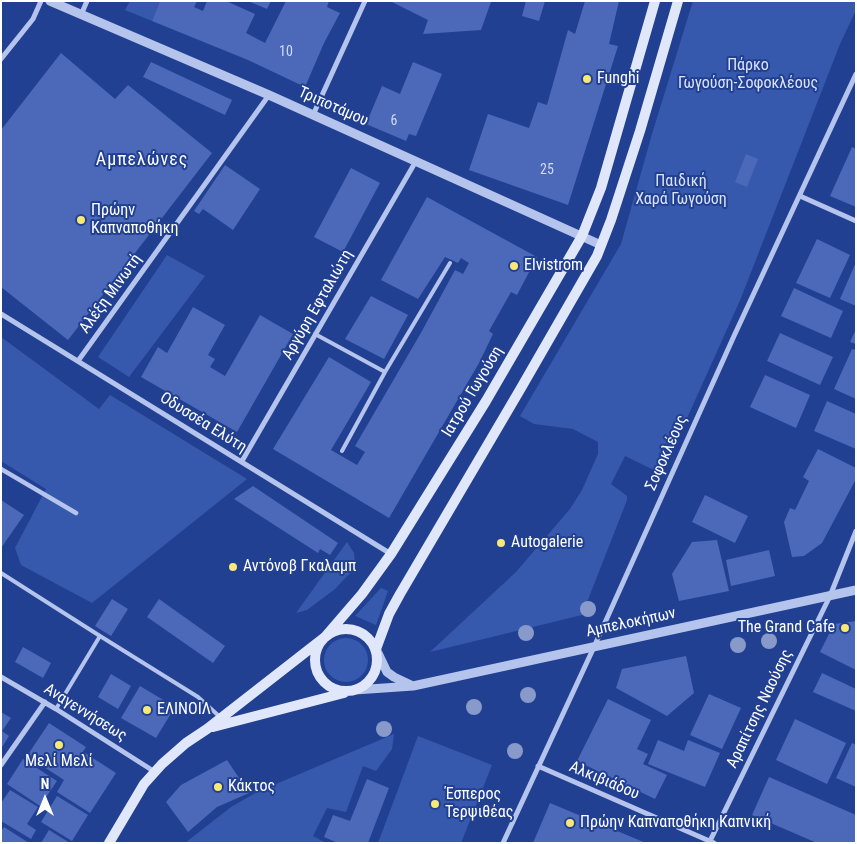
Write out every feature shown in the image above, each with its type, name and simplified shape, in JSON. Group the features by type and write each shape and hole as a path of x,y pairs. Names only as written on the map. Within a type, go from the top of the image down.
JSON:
{"main road":[{"name":"Ιατρού Γωγούση","path":"109,843 144,784 155,772 186,743 207,729 325,637 362,594 391,554 486,401 582,236 601,188 656,1"},
{"path":"376,649 365,635 349,629 340,629 325,637 316,650 314,659 316,669 320,678 327,685 335,690 345,692 354,690 371,680 376,672 378,662 376,649 389,614 597,256 640,131 678,1"},
{"name":"Ιατρού Γωγούση","path":"207,729 354,690"}],"street":[{"path":"1,59 32,19 40,1"},
{"name":"Τριποτάμου","path":"50,1 269,95 602,244"},
{"path":"81,15 87,1"},
{"path":"313,115 365,1"},
{"name":"Σοφοκλέους","path":"503,843 594,647 738,327 856,74"},
{"name":"Αλέξη Μινωτή","path":"78,361 269,95"},
{"name":"Αργύρη Εφταλιώτη","path":"242,461 416,161"},
{"path":"800,196 856,221"},
{"name":"Οδυσσέα Ελύτη","path":"1,314 391,554"},
{"path":"1,469 76,513"},
{"name":"Αραπίτσης Ναούσης","path":"711,842 830,596 856,531"},
{"name":"Αμπελοκήπων","path":"354,690 413,686 856,590"},
{"path":"376,649 387,672 413,686"},
{"name":"Αναγεννήσεως","path":"1,677 56,709 155,772"},
{"path":"1,765 44,702"},
{"name":"Αλκιβιάδου","path":"538,766 711,842"}],"lane":[{"path":"342,451 385,372 450,263"},
{"path":"315,334 385,372"},
{"path":"1,573 198,697 221,718"},
{"path":"56,709 100,636"}],"green space":[{"path":"130,1 160,1 152,21 125,10"},
{"name":"Πάρκο Γωγούση-Σοφοκλέους","path":"693,1 856,1 856,10 840,44 741,298 662,474 625,456 611,484 627,496 627,500 582,615 430,652 516,572 570,509 582,490 598,454 598,442 573,429 534,424 520,416 621,244 652,134"},
{"path":"167,255 205,276 129,377 98,357"},
{"path":"1,337 99,409 110,395 247,479 92,603 21,565 15,548 46,489 1,461"},
{"path":"347,542 354,553 355,564 352,571 335,589 307,610 296,613"},
{"path":"381,588 388,591 376,625 355,616"},
{"path":"350,638 362,644 367,651 367,669 362,676 355,681 342,682 334,679 327,672 324,656 327,648 334,641"},
{"path":"394,734 392,749 376,771 363,766 346,812 327,808 313,836 326,843 185,843 231,807 257,792"},
{"name":"Έσπερος Τερψιθέας","path":"418,736 492,765 461,843 378,843"}],"building":[{"path":"160,1 197,1 194,7 203,11 207,1 226,1 255,14 246,33 265,43 286,1 329,1 327,7 340,13 324,43 305,87 248,60 152,21"},
{"path":"248,1 271,1 267,9"},
{"path":"390,1 491,2 481,30 423,34 428,20"},
{"path":"526,1 545,1 539,21 522,16"},
{"path":"585,1 619,1 609,44 618,46 568,205 469,170 488,114 529,128 538,102 547,105 568,30 575,34"},
{"name":"Πρώην Καπναποθήκη","path":"61,53 115,99 128,85 212,153 68,340 1,287 1,130"},
{"path":"151,62 232,100 225,115 143,77"},
{"path":"413,62 442,74 416,136 409,134 406,141 366,124 382,86 400,94"},
{"path":"852,147 856,149 856,207 830,196"},
{"path":"746,154 758,159 747,187 735,182"},
{"path":"225,165 260,189 233,230 203,209 199,214 194,211"},
{"path":"351,168 380,183 343,252 314,237"},
{"path":"427,197 537,257 517,295 511,292 489,331 493,334 479,363 389,518 273,449 329,357 371,382 331,450 357,465 365,452 355,446 455,270 463,274 469,263 461,258 458,263 445,257 418,299 381,280"},
{"path":"817,239 850,255 830,298 796,283"},
{"path":"856,262 856,306 840,299"},
{"path":"794,288 843,311 831,338 781,316"},
{"path":"371,296 408,315 384,359 345,339"},
{"path":"193,307 225,325 208,355 215,359 210,367 225,376 260,315 293,334 237,432 141,377 158,347 167,353"},
{"path":"856,329 856,344 850,342"},
{"path":"780,333 833,357 820,385 767,361"},
{"path":"852,349 856,350 856,399 834,389"},
{"path":"765,375 810,395 796,428 750,407"},
{"path":"827,401 856,414 856,449 814,431"},
{"path":"818,449 856,468 856,479 822,543 804,556 792,557 784,522 790,508 795,510 809,481 803,477"},
{"path":"253,486 338,543 330,555 320,549 318,553 234,499"},
{"path":"705,495 748,516 735,543 692,522"},
{"path":"1,500 24,515 1,548"},
{"path":"717,540 729,591 679,601 672,574 692,542"},
{"path":"769,550 775,576 731,586 726,560"},
{"path":"112,599 128,609 111,636 95,626"},
{"path":"159,599 225,646 213,663 147,617"},
{"path":"856,621 856,670 820,652 834,624"},
{"path":"23,647 51,663 43,678 15,662"},
{"path":"686,656 694,693 667,716 616,688 622,669"},
{"path":"822,673 856,689 856,711 813,692"},
{"path":"111,674 131,686 118,709 98,697"},
{"path":"140,686 175,707 156,738 121,718"},
{"path":"709,694 741,708 722,749 690,735"},
{"path":"608,699 651,720 637,749 648,754 643,764 667,775 655,799 577,761"},
{"path":"1,712 11,718 2,731 9,736 1,749"},
{"path":"795,719 846,743 827,784 776,760"},
{"path":"49,723 86,747 80,756 82,758 85,753 116,773 90,813 57,792 64,780 27,756"},
{"path":"658,740 684,751 688,740 720,753 705,787 648,764"},
{"path":"852,743 856,745 856,787 836,778"},
{"path":"23,759 57,781 40,806 7,784"},
{"path":"227,760 249,793 217,807 188,832 166,802 181,785"},
{"path":"769,777 856,815 856,843 817,843 752,815"},
{"path":"367,779 389,788 368,843 338,843 324,837 333,815 350,821"},
{"path":"10,790 38,807 27,824 36,830 31,839 1,821 1,803"},
{"path":"57,796 88,815 72,841 41,822"},
{"name":"Πρώην Καπναποθήκη Καπνική","path":"550,803 646,843 533,843"},
{"path":"4,827 29,843 1,843 1,831"},
{"path":"49,830 70,843 41,843"}],"place":[{"name":"Funghi","path":"587,79"},
{"name":"Πρώην Καπναποθήκη","path":"81,220"},
{"name":"Elvistrom","path":"514,266"},
{"name":"Autogalerie","path":"501,543"},
{"name":"Αντόνοβ Γκαλαμπ","path":"233,567"},
{"name":"The Grand Cafe","path":"845,628"},
{"name":"ΕΛΙΝΟΙΛ","path":"147,710"},
{"name":"Μελί Μελί","path":"59,745"},
{"name":"Κάκτος","path":"218,787"},
{"name":"Έσπερος Τερψιθέας","path":"435,804"},
{"name":"Πρώην Καπναποθήκη Καπνική","path":"570,823"}],"district":[{"name":"Αμπελώνες","path":"142,160"}],"park label":[{"name":"Παιδική Χαρά Γωγούση","path":"681,191"}]}
